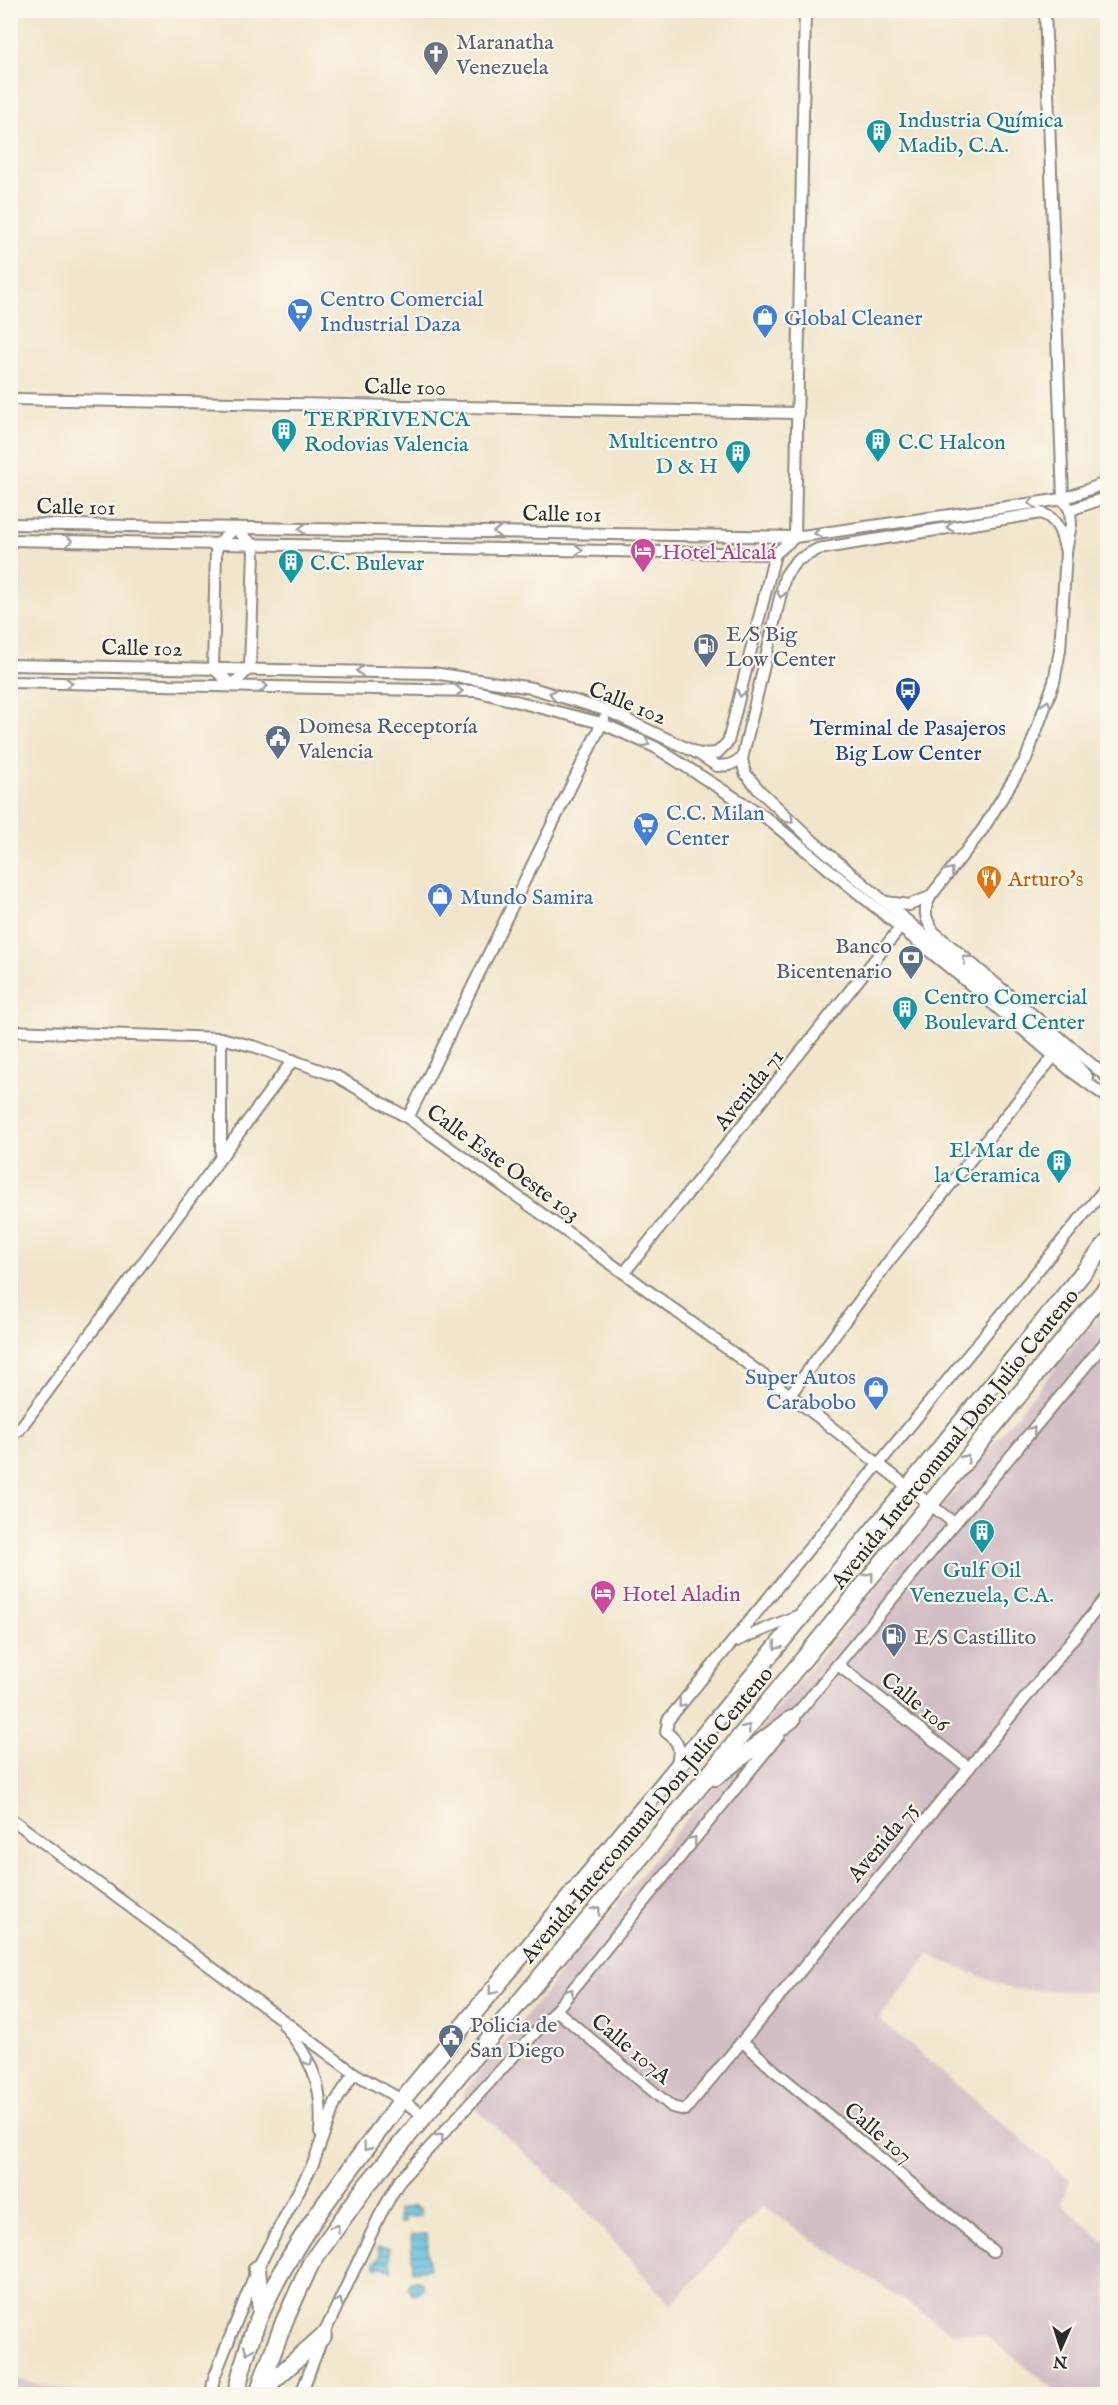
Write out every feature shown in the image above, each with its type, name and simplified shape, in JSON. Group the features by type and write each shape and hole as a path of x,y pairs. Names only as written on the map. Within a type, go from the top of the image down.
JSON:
{"main road":[{"name":"Avenida Intercomunal Don Julio Centeno","path":"236,2394 261,2311 290,2257 346,2174 402,2100 908,1488 1107,1242"},
{"name":"Avenida Intercomunal Don Julio Centeno","path":"260,2393 284,2322 311,2264 366,2186 695,1792 1107,1286"},
{"path":"695,1792 792,1719"},
{"path":"257,2269 261,2311"},
{"path":"260,2393 323,2336"}],"street":[{"path":"699,754 717,753 728,742 775,554 795,537 805,10"},
{"path":"1045,10 1062,499 1070,510 1071,524 1066,552 1060,650 1054,682 1041,724 1026,759 1008,792 983,829 930,897 925,908 926,920 934,932 1107,1078"},
{"name":"Calle 100","path":"10,399 798,413"},
{"name":"Calle 101","path":"10,524 795,537 1062,499 1107,482"},
{"path":"1070,510 1107,497"},
{"path":"742,759 785,576 796,561 818,549 1041,513 1050,516 1056,524 1062,534 1066,552"},
{"path":"235,528 252,544 250,668 232,685 213,668 216,551 219,543 235,528"},
{"path":"854,528 857,543"},
{"path":"445,531 446,547"},
{"path":"688,551 689,535"},
{"name":"Calle 101","path":"10,540 775,554"},
{"path":"757,625 770,641"},
{"name":"Calle 102","path":"10,665 433,673 532,688 608,711 699,754 717,766 729,765 742,759 745,773 759,790 813,841 1075,1063 1095,1087"},
{"name":"Calle 102","path":"10,682 476,691 601,723 655,747 765,817 1107,1098"},
{"path":"408,1118 608,711"},
{"path":"885,902 909,905 930,897"},
{"name":"Avenida 71","path":"624,1273 900,928"},
{"name":"Calle Este Oeste 103","path":"10,1031 221,1038 293,1059 336,1076 408,1118 624,1273 790,1395 954,1523"},
{"path":"221,1038 221,1154"},
{"path":"790,1395 889,1261 1054,1056"},
{"path":"10,1436 19,1430 293,1059"},
{"name":"Avenida Intercomunal Don Julio Centeno","path":"675,1769 680,1746 676,1739 666,1732 666,1725 1107,1185"},
{"path":"301,2394 323,2336 380,2216 400,2180 556,2010 792,1719 1107,1339"},
{"name":"Avenida 75","path":"685,2110 969,1768 1107,1594"},
{"path":"733,1643 804,1613"},
{"name":"Calle 106","path":"838,1665 969,1768"},
{"path":"10,1818 354,2073 402,2100 424,2116"},
{"name":"Calle 107A","path":"556,2010 672,2107 685,2110"},
{"path":"275,2014 300,2045 313,2069 320,2092 320,2147"},
{"name":"Calle 107","path":"742,2041 993,2251"},
{"path":"211,2394 214,2378 257,2269 313,2164 335,2103 354,2073"}],"shaded area":[{"path":"1107,1305 1107,1993 1011,1989 929,1955 879,2019 1070,2180 1061,2203 1107,2244 1107,2394 1060,2394 985,2335 951,2332 762,2206 671,2306 582,2206 461,2095"},
{"path":"11,2378 86,2394 11,2394"}],"water":[{"path":"415,2206 416,2209 420,2208 421,2216 404,2217 404,2223 399,2223 398,2210"},
{"path":"427,2234 429,2269 413,2271 411,2235"},
{"path":"378,2247 389,2248 391,2271 383,2267 375,2267 374,2262 380,2259"},
{"path":"413,2280 419,2280 423,2287 419,2294 413,2294 409,2290 409,2284"}],"place":[{"name":"Maranatha Venezuela","path":"436,77"},
{"name":"Industria Química Madib, C.A.","path":"879,155"},
{"name":"Centro Comercial Industrial Daza","path":"300,334"},
{"name":"Global Cleaner","path":"765,340"},
{"name":"TERPRIVENCA Rodovias Valencia","path":"284,454"},
{"name":"C.C Halcon","path":"878,464"},
{"name":"Multicentro D & H","path":"738,476"},
{"name":"Hotel Alcalá","path":"643,574"},
{"name":"C.C. Bulevar","path":"291,585"},
{"name":"E/S Big Low Center","path":"706,669"},
{"name":"Terminal de Pasajeros Big Low Center","path":"908,713"},
{"name":"Domesa Receptoría Valencia","path":"278,761"},
{"name":"C.C. Milan Center","path":"646,848"},
{"name":"Arturo's","path":"989,901"},
{"name":"Mundo Samira","path":"440,919"},
{"name":"Banco Bicentenario","path":"911,981"},
{"name":"Centro Comercial Boulevard Center","path":"905,1032"},
{"name":"El Mar de la Ceramica","path":"1059,1185"},
{"name":"Super Autos Carabobo","path":"876,1412"},
{"name":"Gulf Oil Venezuela, C.A.","path":"982,1555"},
{"name":"Hotel Aladin","path":"603,1616"},
{"name":"E/S Castillito","path":"894,1659"},
{"name":"Policia de San Diego","path":"451,2060"}]}
